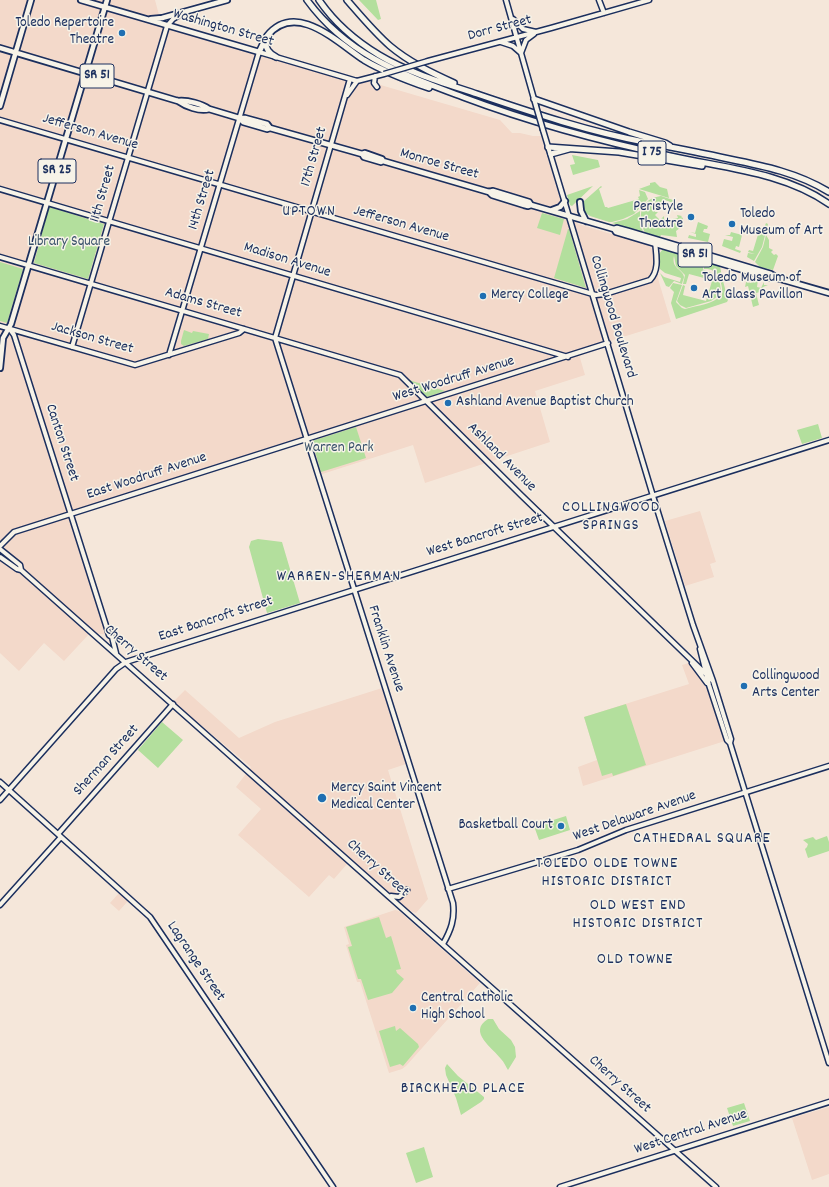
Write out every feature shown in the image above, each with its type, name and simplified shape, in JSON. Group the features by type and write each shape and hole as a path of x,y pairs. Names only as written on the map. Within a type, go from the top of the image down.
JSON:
{"highway":[{"name":"I 75","path":"307,0 327,23 344,39 367,55 403,74 510,114 597,140 764,175 792,184 829,204"},
{"name":"I 75","path":"319,0 329,13 358,41 393,63 415,72 475,93 597,131 647,143 767,166 800,178 829,192"},
{"path":"347,0 377,34 403,56 475,93"},
{"path":"259,52 267,36 284,23 294,20 307,22 318,26 364,60 383,70 431,89 474,101"},
{"path":"267,36 267,48 269,52 276,57"},
{"path":"534,99 665,143 673,148"},
{"path":"548,147 619,152 686,164 732,169"},
{"path":"551,154 573,148"}],"main road":[{"path":"0,106 31,0"},
{"name":"Washington Street","path":"82,0 259,52"},
{"name":"SR 25","path":"0,368 3,338 9,328 107,0"},
{"path":"145,19 159,18 227,0"},
{"name":"Monroe Street","path":"0,48 178,101 205,106 209,109 239,118 245,118 268,124 270,128 331,146 362,154 365,153 382,159 383,161 489,192 492,195 528,206 531,205 569,215 614,229 616,232 655,241 770,278 777,278 829,293"},
{"path":"550,210 560,207 565,201"},
{"path":"580,202 580,211 586,221"}],"street":[{"name":"Collingwood Boulevard","path":"506,0 548,147 653,496 698,641 713,681 721,716"},
{"path":"599,0 604,13"},
{"name":"Dorr Street","path":"357,81 649,0"},
{"path":"167,26 173,18 184,12"},
{"path":"511,16 520,27 537,32"},
{"name":"11th Street","path":"72,347 167,26"},
{"path":"498,42 513,46 521,53 526,40 537,32"},
{"name":"Washington Street","path":"259,52 357,81"},
{"name":"14th Street","path":"169,355 259,52"},
{"path":"375,76 374,82 377,88"},
{"name":"17th Street","path":"275,338 350,79"},
{"name":"17th Street","path":"345,96 357,81"},
{"name":"Jefferson Avenue","path":"0,120 592,294 603,295 647,281 654,275 656,266 655,241"},
{"name":"Madison Avenue","path":"0,189 568,357"},
{"name":"Adams Street","path":"0,257 400,375"},
{"name":"Jackson Street","path":"0,326 135,365 238,333 244,329"},
{"name":"Canton Street","path":"9,328 13,333 16,342 109,635 112,637 116,654"},
{"name":"Franklin Avenue","path":"275,338 453,903 454,919 443,944"},
{"name":"West Woodruff Avenue","path":"306,439 568,357 608,343"},
{"name":"Ashland Avenue","path":"400,375 713,681"},
{"name":"East Woodruff Avenue","path":"0,548 14,532 306,439"},
{"name":"West Bancroft Street","path":"354,589 829,440"},
{"name":"Cherry Street","path":"0,548 20,565 21,570"},
{"name":"Cherry Street","path":"0,557 17,569 21,570 126,662 716,1187"},
{"name":"East Bancroft Street","path":"0,800 116,669 126,662 354,589"},
{"path":"104,643 109,635"},
{"name":"Collingwood Boulevard","path":"698,641 705,673 731,739 730,743 829,1063"},
{"name":"Ashland Avenue","path":"689,659 709,685"},
{"name":"Sherman Street","path":"0,905 173,704"},
{"name":"West Delaware Avenue","path":"448,889 578,850 626,830 829,766"},
{"name":"Lagrange Street","path":"0,782 150,917 333,1187"},
{"path":"384,892 396,898 401,896 407,890"},
{"name":"West Central Avenue","path":"560,1187 829,1102"}],"shaded area":[{"path":"0,0 155,0 159,15 176,25 500,120 512,133 541,136 561,203 578,224 648,245 652,249 659,282 671,322 578,351 585,375 535,391 550,442 425,483 413,445 316,476 304,441 73,515 111,635 90,633 64,661 44,643 19,671 0,653"},
{"path":"700,511 716,562 710,564 714,577 685,586 665,521"},
{"path":"689,663 709,692 725,741 583,786 578,767 597,760 584,717 689,684 682,665"},
{"name":"Mercy Saint Vincent Medical Center","path":"382,688 406,764 388,770 428,899 416,913 393,905 347,864 334,879 329,875 309,897 238,835 261,809 236,787 251,767 173,702 185,690 239,738 275,722"},
{"path":"119,893 128,901 119,911 110,903"},
{"name":"Central Catholic High School","path":"395,910 399,911 480,983 406,1066 402,1069 389,1073 360,982 357,982 346,945 349,944 344,927"},
{"path":"829,1107 829,1174 812,1180 792,1118"}],"green space":[{"path":"359,0 376,0 381,19 378,20"},
{"path":"572,155 598,160 600,167 573,175 570,165 575,164"},
{"path":"655,182 660,187 667,189 669,198 639,189"},
{"path":"593,186 572,206 570,205 567,195"},
{"path":"601,186 602,187 599,189 605,207 608,208 639,199 639,190 645,192 648,199 634,214 623,219 609,222 590,216 583,211 582,203"},
{"path":"661,196 673,200 676,210 674,211 672,209 671,206 673,203 665,200 662,201 662,204 655,204 655,212 658,212 655,215 660,220 664,216 664,219 667,220 678,218 677,215 682,216 681,217 683,218 680,228 676,231 677,237 661,235 660,237 645,233 641,220 642,209 649,201"},
{"name":"Library Square","path":"49,207 104,224 88,279 34,263"},
{"path":"640,211 640,222 643,232 612,223 627,219"},
{"path":"542,213 564,219 560,235 537,228"},
{"path":"698,222 708,226 703,232 710,234 708,242 688,238 689,235 696,237 696,234 690,232 695,233"},
{"path":"766,223 768,224 762,247 754,261 747,257 748,253 755,254 748,252 749,250 753,251 760,228 764,228"},
{"path":"569,229 586,288 554,278"},
{"path":"731,232 742,235 739,247 736,246 735,249 741,251 740,253 722,246 724,239 732,241 733,237 725,235 730,235"},
{"path":"766,235 769,240 769,248 773,250 771,252 778,256 773,270 760,267 755,262 763,247"},
{"path":"663,249 709,262 703,267 704,278 689,274 686,284 683,284 685,275 682,272 684,278 682,284 674,281 669,287 666,286 660,273 664,277 680,282 681,278 665,273 660,269 659,254"},
{"path":"0,262 23,269 7,323 0,321"},
{"path":"710,263 720,266 728,300 727,302 676,319 671,303 674,292 670,288 673,283 682,285 676,302 685,309 709,303 722,295 722,288 718,275 712,270 704,269 704,266"},
{"path":"703,270 715,275 720,284 721,294 711,301 686,308 680,305 677,301 683,285 685,286 683,295 706,301 712,281 706,279"},
{"path":"753,278 760,279 758,280 757,287 761,288 764,282 764,285 768,285 763,287 764,291 756,293 759,305 753,307 748,286 745,287 746,282 751,283 754,280"},
{"path":"184,330 192,333 193,331 209,334 208,339 184,346 181,344 181,341"},
{"path":"408,379 412,381 445,391 427,397"},
{"path":"818,424 822,438 802,444 797,430"},
{"name":"Warren Park","path":"356,427 366,458 321,472 312,441"},
{"path":"258,539 282,542 300,603 267,613 249,547 251,541"},
{"path":"626,704 646,765 613,776 612,773 602,776 584,717"},
{"path":"162,722 183,740 158,768 138,750"},
{"path":"566,816 570,830 539,840 534,826"},
{"path":"827,836 829,851 808,858 805,849 808,844 803,840 813,837 816,840"},
{"path":"379,917 386,938 391,936 401,969 396,970 397,973 404,979 392,993 368,1000 361,979 358,979 348,947 352,946 346,927"},
{"path":"488,1019 493,1019 499,1029 511,1040 515,1047 516,1057 508,1070 502,1060 484,1040 481,1034 480,1029 482,1024"},
{"path":"395,1026 396,1031 400,1028 418,1044 419,1047 403,1066 400,1064 390,1067 379,1031"},
{"path":"447,1064 458,1076 484,1097 481,1102 461,1115 456,1098 446,1075 445,1068"},
{"path":"744,1103 750,1121 733,1126 727,1108"},
{"path":"424,1147 433,1177 416,1183 406,1153"}],"place":[{"name":"Toledo Repertoire Theatre","path":"122,33"},
{"name":"Peristyle Theatre","path":"691,217"},
{"name":"Toledo Museum of Art","path":"732,224"},
{"name":"Toledo Museum of Art Glass Pavillon","path":"694,288"},
{"name":"Mercy College","path":"483,296"},
{"name":"Ashland Avenue Baptist Church","path":"448,403"},
{"name":"Collingwood Arts Center","path":"744,686"},
{"name":"Mercy Saint Vincent Medical Center","path":"322,798"},
{"name":"Basketball Court","path":"561,826"},
{"name":"Central Catholic High School","path":"413,1008"}],"district":[{"name":"UPTOWN","path":"309,213"},
{"name":"COLLINGWOOD SPRINGS","path":"611,518"},
{"name":"WARREN-SHERMAN","path":"339,578"},
{"name":"CATHEDRAL SQUARE","path":"702,840"},
{"name":"TOLEDO OLDE TOWNE HISTORIC DISTRICT","path":"607,874"},
{"name":"OLD WEST END HISTORIC DISTRICT","path":"638,916"},
{"name":"OLD TOWNE","path":"635,961"},
{"name":"BIRCKHEAD PLACE","path":"463,1090"}]}
